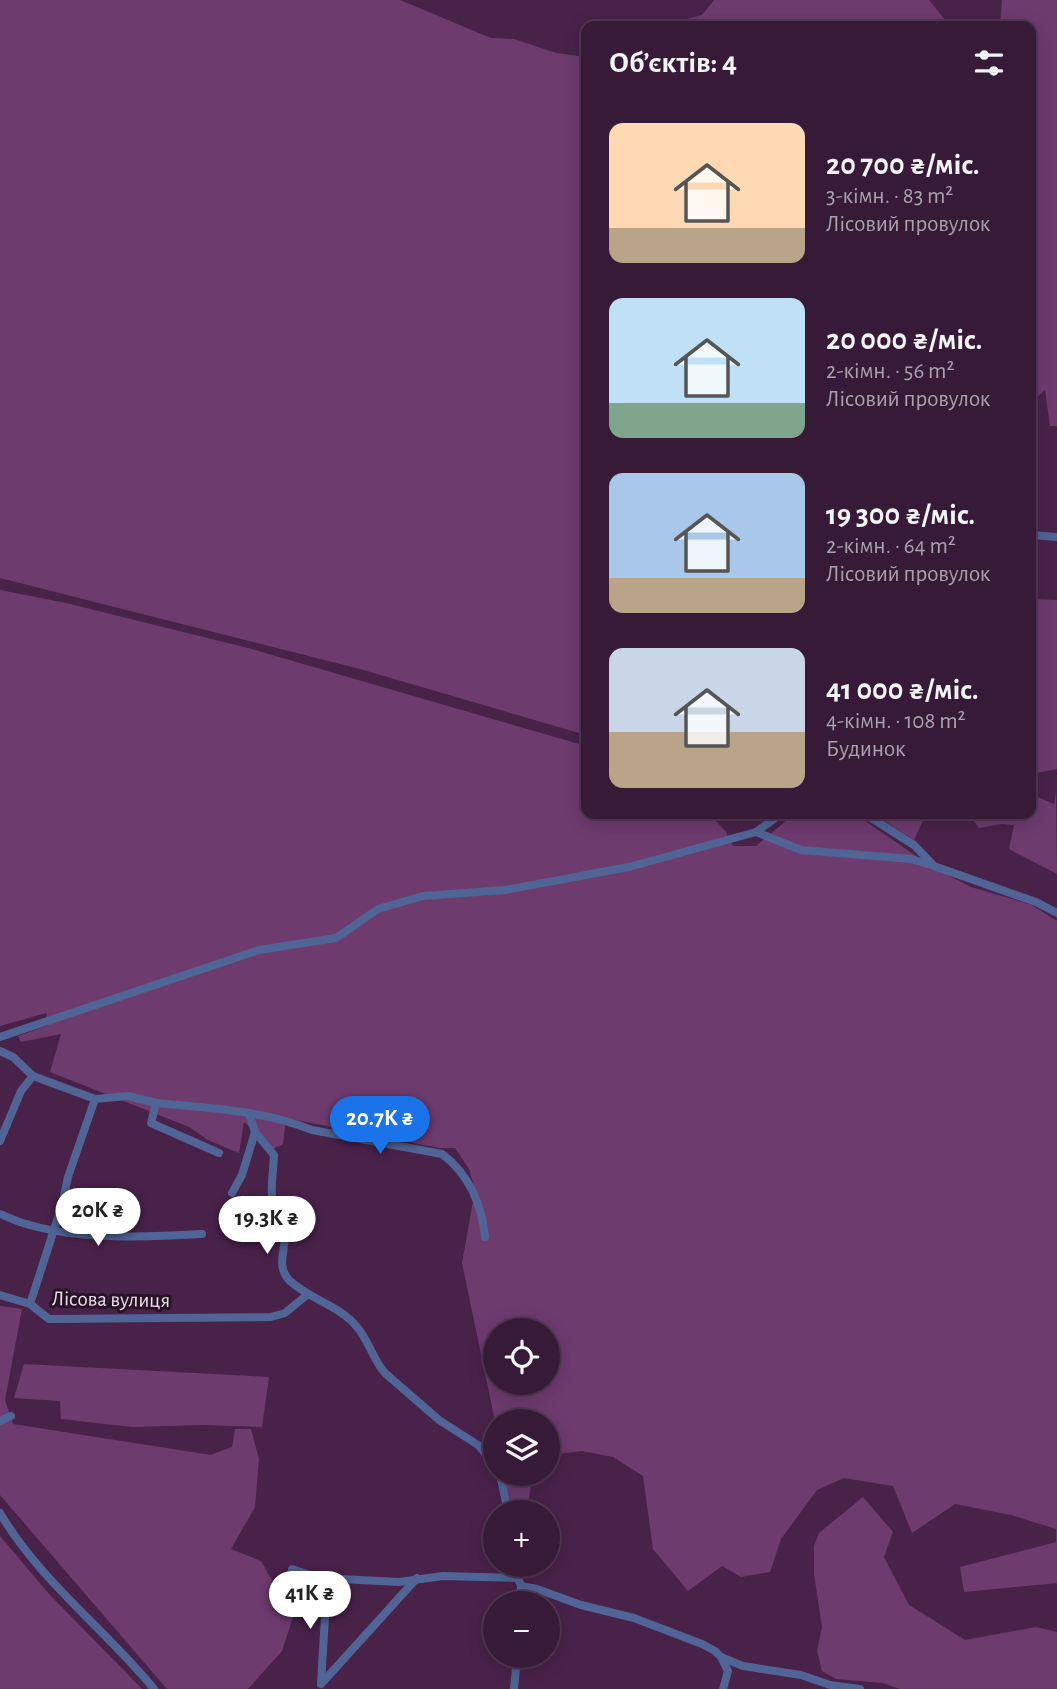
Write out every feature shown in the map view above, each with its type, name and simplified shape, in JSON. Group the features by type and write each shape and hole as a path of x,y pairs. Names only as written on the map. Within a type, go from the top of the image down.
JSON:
{"street":[{"path":"1036,535 1057,537"},
{"path":"0,1037 259,950 335,938 378,909 423,896 505,890 629,867 756,832 774,819"},
{"path":"872,819 914,845 934,866"},
{"path":"756,832 801,850 911,859 1036,902 1057,913"},
{"path":"0,1051 13,1057 33,1076 95,1099 128,1096 156,1103 221,1108 293,1122 312,1130 442,1154 455,1164 473,1191 483,1215 485,1237"},
{"path":"0,1141 16,1101 33,1076"},
{"name":"Лісова вулиця","path":"95,1099 68,1177 30,1304 49,1319 271,1317 285,1313 309,1294"},
{"path":"156,1103 150,1124 219,1153"},
{"path":"249,1113 255,1132 274,1155 272,1196 275,1216 284,1229 281,1267 288,1279 309,1294 337,1308 358,1327 385,1373 439,1420 483,1451"},
{"path":"232,1194 242,1175 255,1132"},
{"path":"0,1214 30,1226 54,1230 118,1235 202,1234"},
{"path":"0,1295 30,1304"},
{"path":"0,1421 11,1416"},
{"path":"0,1513 13,1535 49,1578 154,1689"},
{"path":"292,1569 319,1578 399,1582 417,1578 519,1582 581,1605 634,1618 702,1644 721,1657 728,1671 723,1689"},
{"path":"302,1574 324,1594 325,1627 320,1686"},
{"path":"518,1577 519,1591"},
{"path":"320,1686 417,1578"},
{"path":"721,1657 743,1666 801,1675 831,1685 860,1689"},
{"path":"514,1689 516,1668"}],"shaded area":[{"path":"0,0 400,0 491,38 514,39 556,53 581,56 581,734 360,669 0,578"},
{"path":"714,0 929,0 946,21 679,21 702,15"},
{"path":"1002,0 1057,0 1057,426 1050,426 1045,390 1036,398 1036,21 1000,21"},
{"path":"0,590 66,603 248,648 581,745 581,819 714,819 726,832 733,846 756,846 788,819 862,819 932,867 971,887 1032,905 1057,921 1057,1583 964,1592 960,1567 1056,1542 1056,1529 1011,1515 955,1504 912,1533 893,1486 844,1478 817,1490 781,1539 770,1572 741,1577 722,1566 688,1591 653,1549 643,1476 613,1457 582,1451 560,1454 560,1409 492,1409 490,1395 560,1395 560,1318 483,1318 483,1364 462,1263 475,1190 469,1169 455,1148 439,1148 286,1118 283,1144 273,1149 244,1122 239,1153 208,1140 189,1127 50,1072 61,1034 21,1042 18,1036 49,1025 46,1013 0,1026"},
{"path":"1036,599 1057,600 1057,769 1036,773"},
{"path":"1056,793 1057,874 1009,849 1014,825 979,828 973,819 1036,819 1036,796 1054,804"},
{"path":"882,819 924,819 914,840"},
{"path":"0,1306 22,1309 5,1400 13,1424 211,1455 232,1447 235,1429 251,1429 259,1459 255,1507 231,1549 261,1561 293,1617 282,1651 248,1689 167,1689 0,1495"},
{"path":"24,1364 269,1377 262,1427 132,1427 61,1419 60,1401 14,1398"},
{"path":"506,1486 531,1486 528,1500 510,1500"},
{"path":"863,1497 893,1532 884,1557 909,1605 965,1640 1036,1627 1057,1632 1057,1689 900,1689 882,1683 836,1679 822,1671 817,1651 822,1627 814,1574 814,1546 819,1533"},
{"path":"0,1536 49,1594 142,1689 0,1689"}]}
